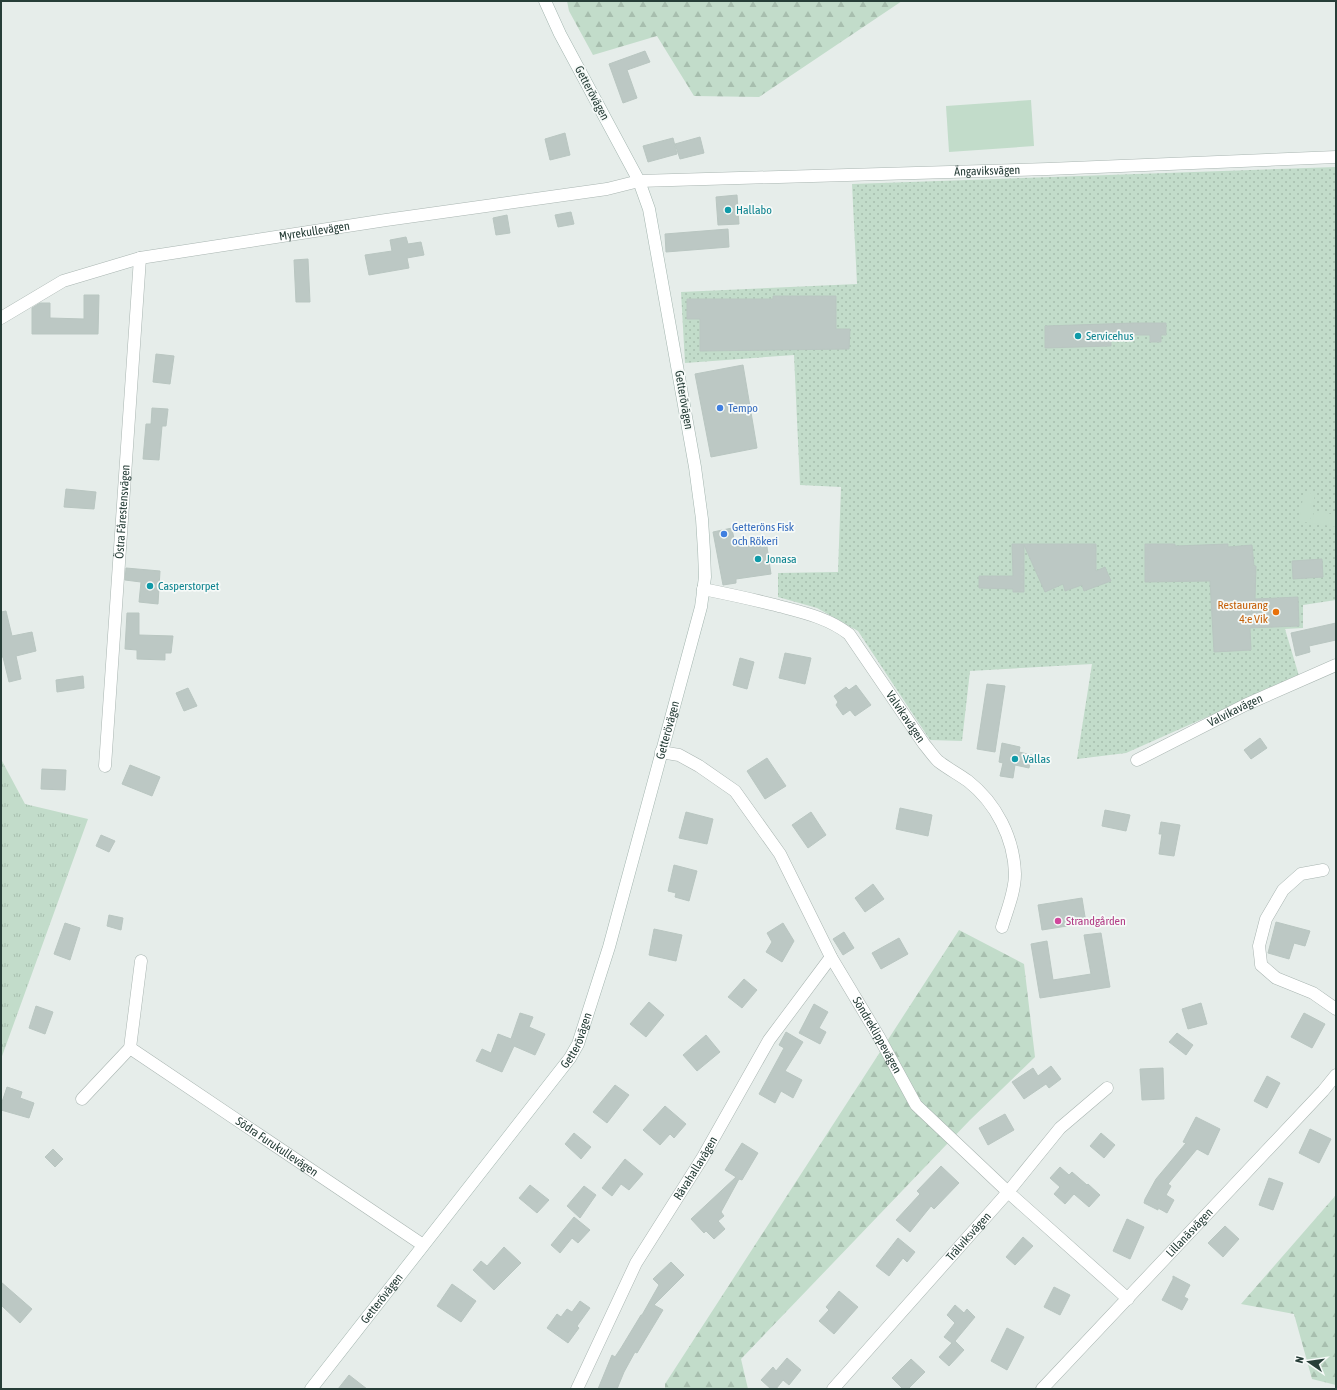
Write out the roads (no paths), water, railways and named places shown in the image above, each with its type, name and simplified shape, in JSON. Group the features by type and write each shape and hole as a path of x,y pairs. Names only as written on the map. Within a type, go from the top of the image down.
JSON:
{"street":[{"name":"Getterövägen","path":"311,1389 570,1058 578,1044 608,947 701,607 705,577 702,519 695,467 648,209 639,181 560,34 545,1"},
{"name":"Ängaviksvägen","path":"639,181 1048,169 1336,157"},
{"name":"Myrekullevägen","path":"1,318 62,281 140,258 386,220 607,189 639,181"},
{"name":"Östra Fårestensvägen","path":"105,766 140,258"},
{"name":"Valvikavägen","path":"704,589 812,615 839,626 849,634 924,744 937,760 969,782 984,796 998,817 1008,838 1015,875 1012,892 1002,927"},
{"name":"Valvikavägen","path":"1137,760 1245,705 1336,665"},
{"name":"Söndreklippevägen","path":"661,752 679,755 699,766 735,791 780,854 832,957 879,1037 916,1105 1008,1192 1128,1299"},
{"path":"1323,870 1301,874 1284,890 1266,919 1260,946 1261,965 1276,978 1313,993 1336,1010"},
{"name":"Rävahallavägen","path":"577,1389 636,1263 703,1157 769,1040 832,957"},
{"path":"82,1099 130,1048 141,961"},
{"name":"Södra Furukullevägen","path":"130,1048 423,1245"},
{"name":"Lillanäsvägen","path":"1042,1389 1323,1091 1336,1075"},
{"name":"Trälviksvägen","path":"833,1389 1008,1192 1060,1128 1107,1088"}],"place":[{"name":"Hallabo","path":"728,210"},
{"name":"Servicehus","path":"1078,336"},
{"name":"Tempo","path":"720,408"},
{"name":"Getteröns Fisk och Rökeri","path":"724,534"},
{"name":"Jonasa","path":"758,559"},
{"name":"Casperstorpet","path":"150,586"},
{"name":"Restaurang 4:e Vik","path":"1276,612"},
{"name":"Vallas","path":"1015,759"},
{"name":"Strandgården","path":"1058,921"}]}
